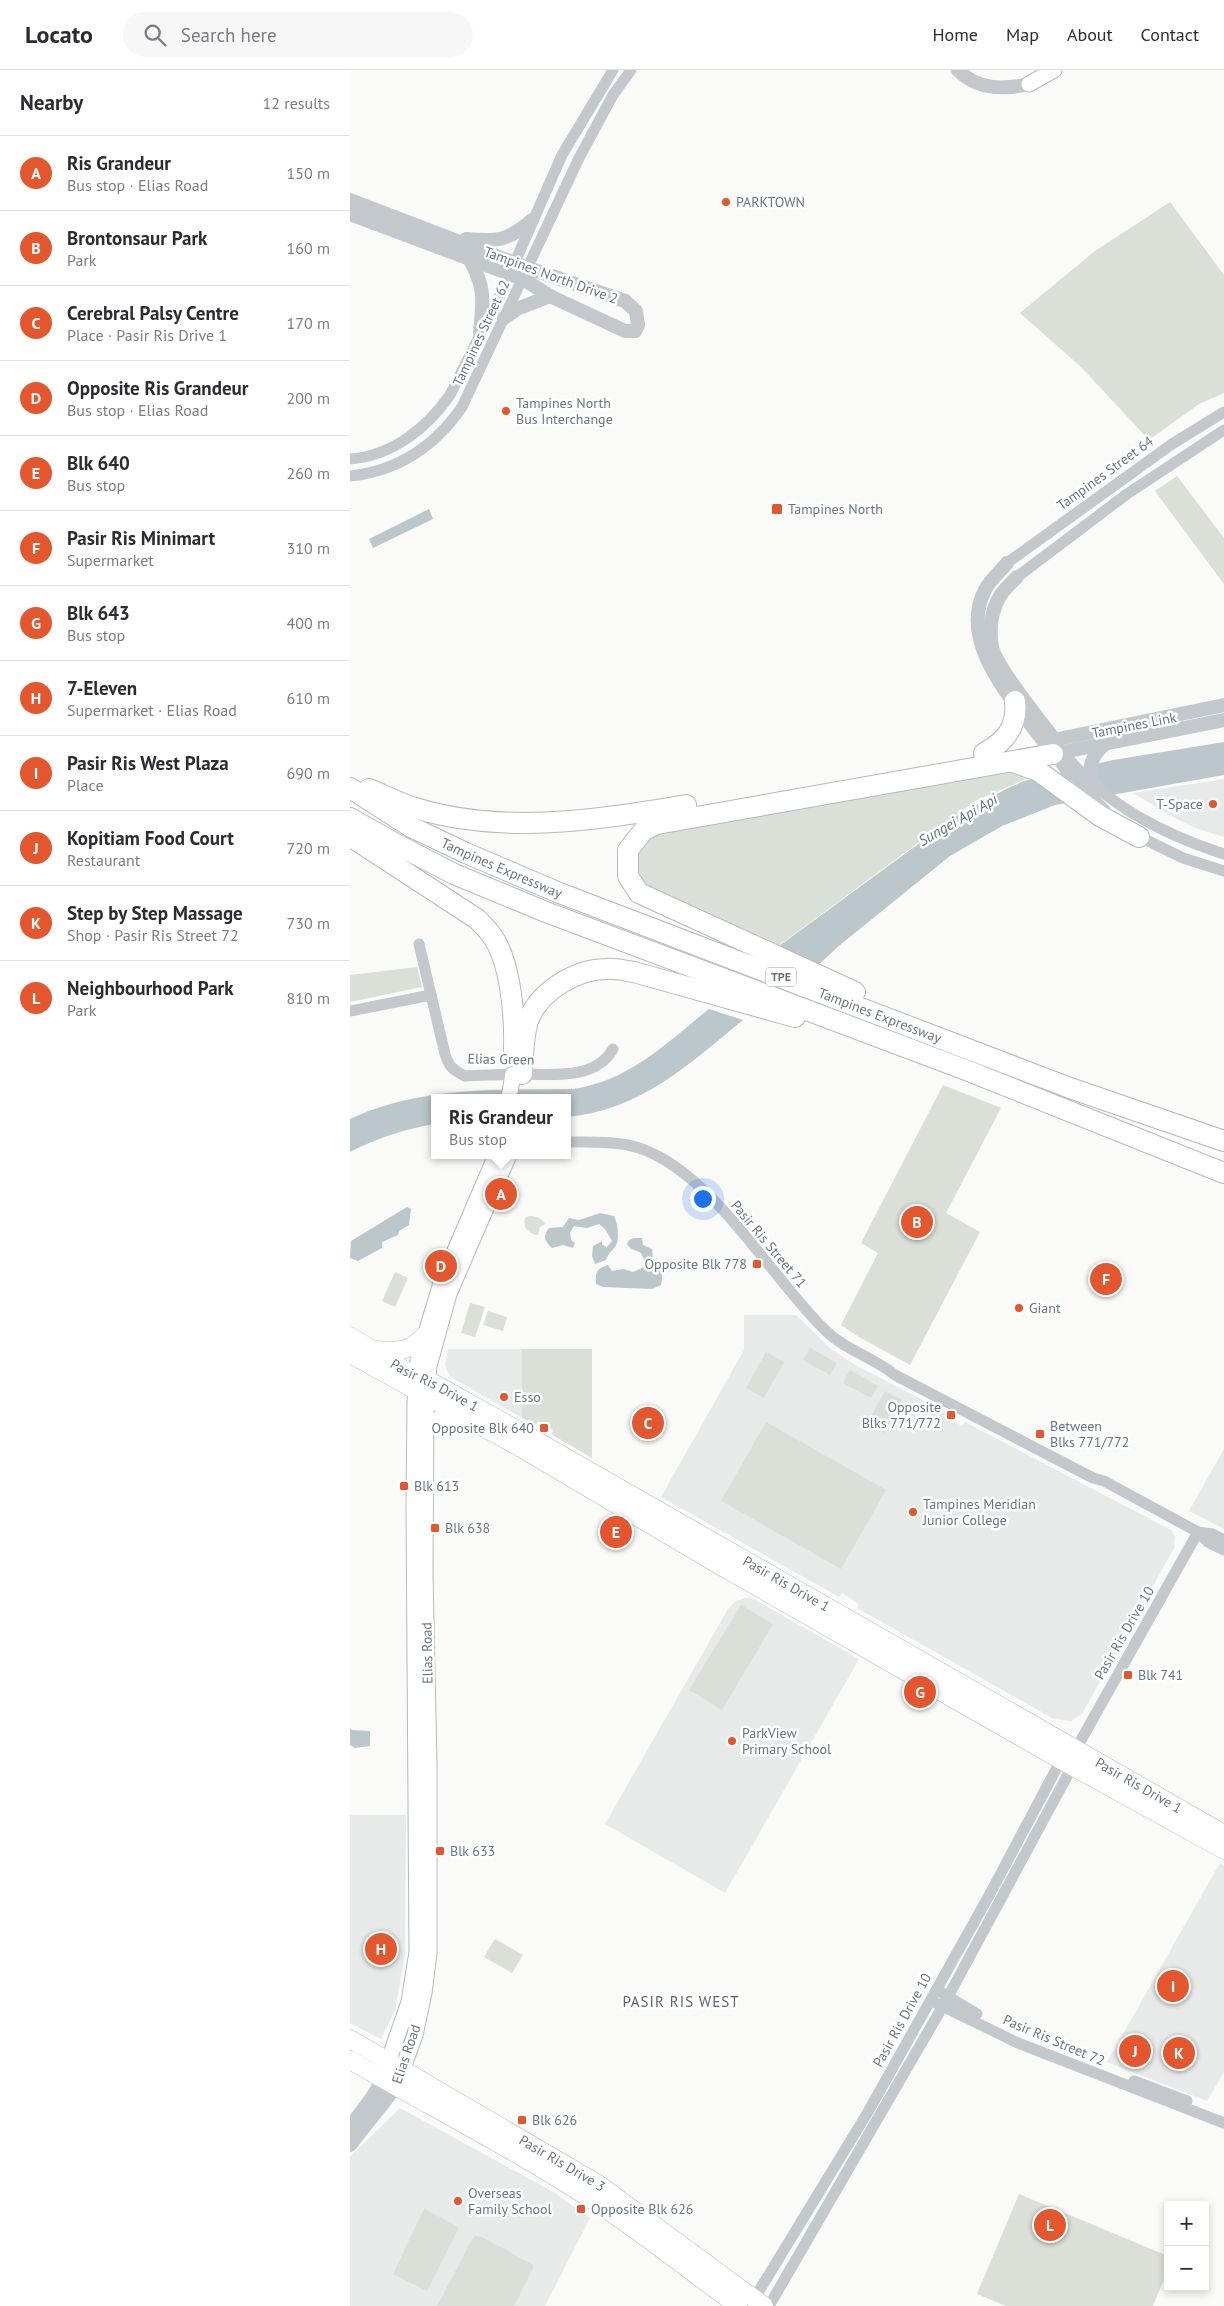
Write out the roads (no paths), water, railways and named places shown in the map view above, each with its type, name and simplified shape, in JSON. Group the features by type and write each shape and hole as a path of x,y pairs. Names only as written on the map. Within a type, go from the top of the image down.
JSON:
{"highway":[{"path":"984,753 999,745 1013,724 1015,701"},
{"path":"350,787 368,789 415,808 447,815 515,824 553,823 679,806 984,753 1055,751"},
{"path":"1026,1071 639,893 628,876 628,850 644,830 657,824 1009,762 1055,751"},
{"path":"1009,762 1038,771 1091,804 1119,828 1139,837"},
{"name":"Tampines Expressway","path":"350,787 411,827 557,892 1026,1071 1224,1141"},
{"name":"Tampines Expressway","path":"350,818 404,849 454,874 546,912 858,1029 1063,1108 1224,1173"},
{"path":"350,836 477,919 491,934 501,954 508,979 514,1034 516,1087"},
{"path":"516,1087 528,1022 536,1005 556,986 571,977 591,970 608,968 634,972 788,1016 858,1029"},
{"path":"1063,1108 1224,1184"}],"main road":[{"path":"1029,84 1054,70"},
{"name":"Elias Road","path":"396,2065 415,2035 423,2000 429,1953 428,1649 425,1574 426,1429 418,1360 441,1283 494,1159"},
{"name":"Elias Road","path":"389,2083 396,2065 417,1952 414,1544 421,1386 449,1294 507,1159"},
{"path":"374,1350 406,1349 415,1346 426,1334"},
{"name":"Pasir Ris Drive 1","path":"350,1336 374,1350 421,1386 494,1433 719,1565 1224,1850"},
{"name":"Pasir Ris Drive 1","path":"350,1354 421,1386 1076,1749 1224,1834"},
{"path":"426,1429 437,1420 453,1418 472,1428 494,1433"},
{"name":"Pasir Ris Drive 3","path":"350,2039 598,2184 759,2304"},
{"name":"Pasir Ris Drive 3","path":"350,2060 489,2138 603,2207 738,2306"}],"street":[{"name":"Tampines Street 62","path":"350,476 390,468 415,455 432,442 450,424 462,407 504,318 519,271 532,220 562,155 613,70"},
{"name":"Tampines Street 62","path":"350,459 364,458 383,452 417,432 439,410 450,395 480,333 519,271 613,94 631,70"},
{"path":"958,70 974,82 989,87 1008,89 1029,84"},
{"name":"Tampines North Drive 2","path":"350,200 450,238 519,271 550,296 624,331 635,331 638,325 636,311 625,301 519,271 470,260 350,214"},
{"path":"450,238 490,241 516,234 532,220"},
{"path":"470,260 482,286 484,298 480,333"},
{"path":"504,318 517,308 550,296"},
{"path":"461,371 475,362 483,364"},
{"name":"Tampines Street 64","path":"1007,563 1172,444 1224,412"},
{"path":"1091,804 1055,751 992,648 990,628 993,612 999,596 1017,577 1128,494 1224,430"},
{"path":"1007,563 985,591 978,616 979,640 983,654 994,673 1055,751 1073,764 1094,785 1113,800 1158,828 1182,840 1224,854"},
{"name":"Tampines Link","path":"1055,751 1224,706"},
{"name":"Tampines Link","path":"1055,751 1105,744 1224,720"},
{"path":"1094,785 1090,776 1091,762 1097,751 1105,744"},
{"path":"1139,837 1182,858 1224,871"},
{"name":"Elias Green","path":"419,944 444,1054 448,1065 453,1070 465,1076 516,1087 589,1069 607,1059 613,1049"},
{"path":"350,1012 431,995"},
{"name":"Pasir Ris Street 71","path":"571,1142 628,1146 649,1152 689,1176 724,1213 806,1311 827,1332 848,1348 886,1368 895,1375 1198,1532 1208,1542 1224,1550"},
{"name":"Pasir Ris Street 71","path":"1198,1532 1212,1534 1224,1540"},
{"name":"Pasir Ris Drive 10","path":"759,2304 930,2000 1076,1749 1198,1532"},
{"name":"Pasir Ris Drive 10","path":"759,2304 946,2001 974,1950 1067,1763"},
{"path":"962,1944 974,1950"},
{"name":"Pasir Ris Street 72","path":"936,1990 946,2001 1018,2043 1224,2123"},
{"name":"Pasir Ris Street 72","path":"930,2000 946,2001 967,2009 1024,2039 1224,2115"},
{"name":"Elias Road","path":"350,2127 371,2099 389,2083"},
{"name":"Elias Road","path":"350,2145 389,2083"}],"water":[{"path":"429,509 433,519 373,548 369,539"},
{"name":"Sungei Api Api","path":"1224,742 1224,775 1055,805 1002,826 950,856 840,945 815,968 775,949 958,815 1008,788 1024,781 1113,760"},
{"path":"709,1009 743,1020 683,1069 662,1083 641,1095 594,1113 571,1116 571,1094 441,1094 488,1090 573,1089 613,1078 646,1059"},
{"path":"431,1095 431,1125 370,1142 350,1152 350,1119 377,1108"},
{"path":"407,1207 411,1209 409,1225 399,1231 398,1235 382,1242 382,1248 358,1261 350,1258 351,1241"},
{"path":"600,1213 614,1216 617,1227 617,1244 606,1260 595,1264 592,1256 593,1246 602,1241 602,1245 607,1247 612,1241 605,1229 599,1224 587,1228 574,1226 570,1233 571,1240 575,1243 573,1248 563,1245 552,1248 546,1241 545,1236 549,1228 563,1227 569,1218 579,1220"},
{"path":"642,1238 643,1245 652,1249 653,1259 661,1270 661,1285 652,1289 603,1287 596,1284 597,1272 608,1265 612,1271 624,1269 633,1272 642,1268 645,1263 641,1253 630,1248 627,1244 629,1240"},
{"path":"350,1728 352,1730 370,1731 370,1746 355,1748 350,1745"}],"place":[{"name":"PARKTOWN","path":"726,202"},
{"name":"Tampines North Bus Interchange","path":"506,411"},
{"name":"Tampines North","path":"777,509"},
{"name":"T-Space","path":"1213,804"},
{"name":"Ris Grandeur","path":"501,1194"},
{"name":"Brontonsaur Park","path":"917,1222"},
{"name":"Opposite Blk 778","path":"757,1264"},
{"name":"Opposite Ris Grandeur","path":"441,1266"},
{"name":"Pasir Ris Minimart","path":"1106,1279"},
{"name":"Giant","path":"1019,1308"},
{"name":"Esso","path":"504,1397"},
{"name":"Opposite Blks 771/772","path":"951,1415"},
{"name":"Cerebral Palsy Centre","path":"648,1423"},
{"name":"Opposite Blk 640","path":"544,1428"},
{"name":"Between Blks 771/772","path":"1040,1434"},
{"name":"Blk 613","path":"404,1486"},
{"name":"Tampines Meridian Junior College","path":"913,1512"},
{"name":"Blk 638","path":"435,1528"},
{"name":"Blk 640","path":"616,1532"},
{"name":"Blk 741","path":"1128,1675"},
{"name":"Blk 643","path":"920,1692"},
{"name":"ParkView Primary School","path":"732,1741"},
{"name":"Blk 633","path":"440,1851"},
{"name":"7-Eleven","path":"381,1949"},
{"name":"Pasir Ris West Plaza","path":"1173,1986"},
{"name":"Kopitiam Food Court","path":"1135,2051"},
{"name":"Step by Step Massage","path":"1179,2053"},
{"name":"Blk 626","path":"522,2120"},
{"name":"Overseas Family School","path":"458,2201"},
{"name":"Opposite Blk 626","path":"581,2209"},
{"name":"Neighbourhood Park","path":"1050,2225"}],"district":[{"name":"PASIR RIS WEST","path":"681,2002"}]}
